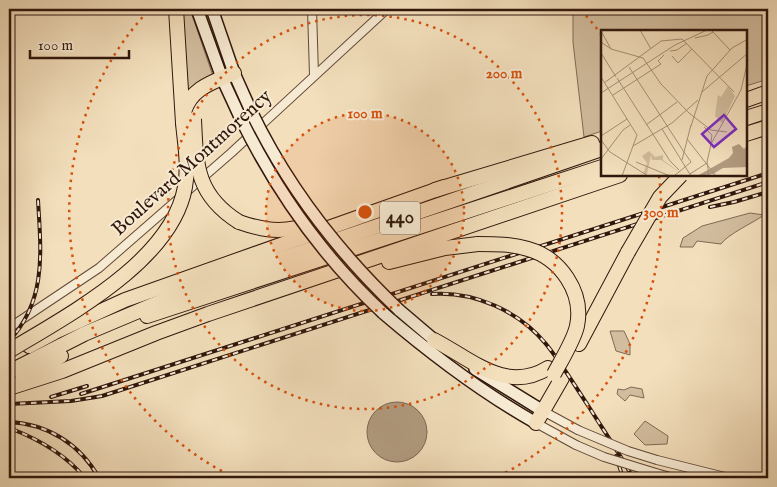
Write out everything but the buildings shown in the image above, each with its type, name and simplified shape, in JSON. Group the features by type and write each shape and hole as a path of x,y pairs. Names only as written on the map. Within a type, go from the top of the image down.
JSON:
{"highway":[{"path":"9,351 100,294 142,259 164,234 177,212 185,187 187,120 176,9"},
{"path":"230,80 205,95 187,120 196,159 203,184 218,206 239,222 267,230 296,229 601,140"},
{"path":"747,100 768,92"},
{"path":"747,118 768,110"},
{"path":"747,134 768,127"},
{"path":"747,141 768,134"},
{"name":"440","path":"9,372 130,313 198,287 601,149"},
{"name":"440","path":"9,387 47,363 114,329 141,318 198,287 601,167"},
{"path":"9,387 62,371 208,314 617,176"},
{"path":"555,374 660,197 680,176"},
{"path":"9,358 55,332 125,300 198,287 444,187"},
{"path":"275,292 445,248 478,244 512,246 528,249 545,256 564,273 575,294 578,316 573,339 535,415"},
{"path":"434,340 488,372 510,378 555,374"}],"main road":[{"path":"197,9 230,80 251,111 294,187 324,228 365,276 399,310 434,340 535,415"},
{"path":"212,9 240,117 259,154 296,211 337,264 369,300 453,370 488,394 535,415"}],"street":[{"path":"312,9 314,75"},
{"name":"Boulevard Montmorency","path":"9,328 99,268 231,153 384,10"},
{"path":"535,415 578,430 620,448 657,460 729,478"},
{"path":"535,415 576,445 604,457 674,478"}],"shaded area":[{"path":"178,9 190,9 213,76 187,99"},
{"path":"573,9 768,9 768,79 747,86 747,30 601,30 601,131 584,137 573,42"},
{"path":"750,213 764,215 724,240 721,244 697,241 693,247 680,247 683,238 702,226"},
{"path":"610,331 624,331 630,344 630,355 616,351"},
{"path":"631,387 642,389 644,398 630,395 625,401 617,394 618,389 624,390"},
{"path":"397,402 413,407 418,411 422,416 427,432 422,448 418,453 413,457 397,462 381,457 376,453 372,448 367,432 372,416 376,411 381,407"},
{"path":"645,421 668,436 667,444 645,445 634,434"}],"railway":[{"path":"81,394 768,173"},
{"path":"9,404 71,401 102,396 768,182"},
{"path":"710,207 768,192"},
{"path":"9,341 30,309 36,292 40,257 38,200"},
{"path":"432,294 464,296 479,300 509,313 535,332 563,367 633,478"},
{"path":"51,397 87,386"},
{"path":"9,422 37,427 61,438 82,455 99,478"},
{"path":"12,429 33,438 61,455 85,478"},
{"path":"616,456 623,478"}]}
